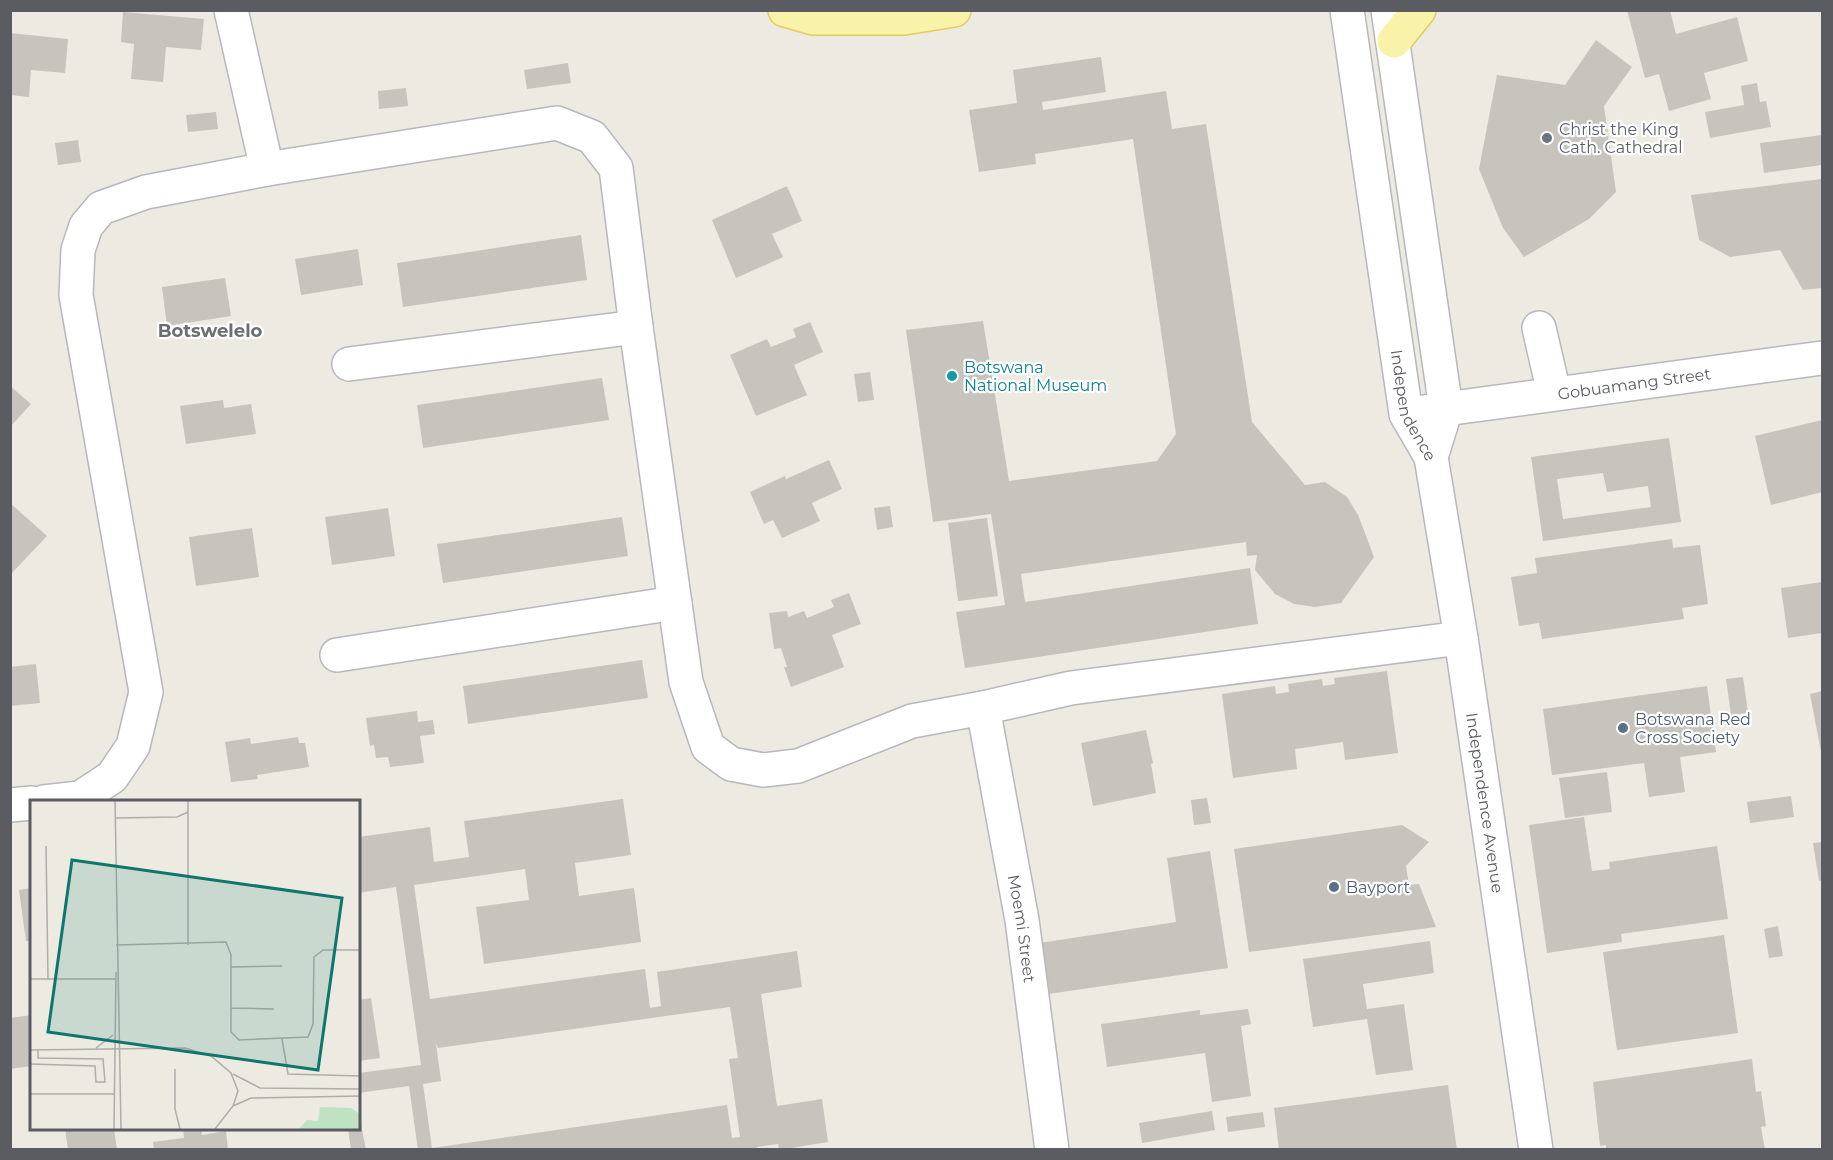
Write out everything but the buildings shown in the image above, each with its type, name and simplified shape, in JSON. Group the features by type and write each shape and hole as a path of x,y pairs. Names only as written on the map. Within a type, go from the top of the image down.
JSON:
{"main road":[{"path":"785,10 813,18 904,18 954,10"},
{"path":"1391,26 1419,10"}],"street":[{"path":"231,10 267,169"},
{"name":"Independence","path":"1347,10 1406,414 1431,457"},
{"name":"Independence","path":"1391,26 1446,409 1431,457"},
{"path":"56,800 80,798 112,777 134,746 146,692 76,296 78,250 86,226 101,208 146,192 267,169 557,123 592,137 616,168 686,682 708,747 731,764 763,770 798,766 912,721 983,708 1071,687 1461,638"},
{"path":"349,364 636,327"},
{"path":"1539,328 1554,393"},
{"name":"Gobuamang Street","path":"1406,414 1822,358"},
{"name":"Independence Avenue","path":"1431,457 1461,638 1536,1149"},
{"path":"337,655 675,603"},
{"name":"Moemi Street","path":"983,708 1022,920 1052,1149"},
{"path":"10,805 30,803"}],"place":[{"name":"Christ the King Cath. Cathedral","path":"1547,138"},
{"name":"Botswana National Museum","path":"952,376"},
{"name":"Botswana Red Cross Society","path":"1623,728"},
{"name":"Bayport","path":"1334,887"}],"district":[{"name":"Botswelelo","path":"210,331"}]}
